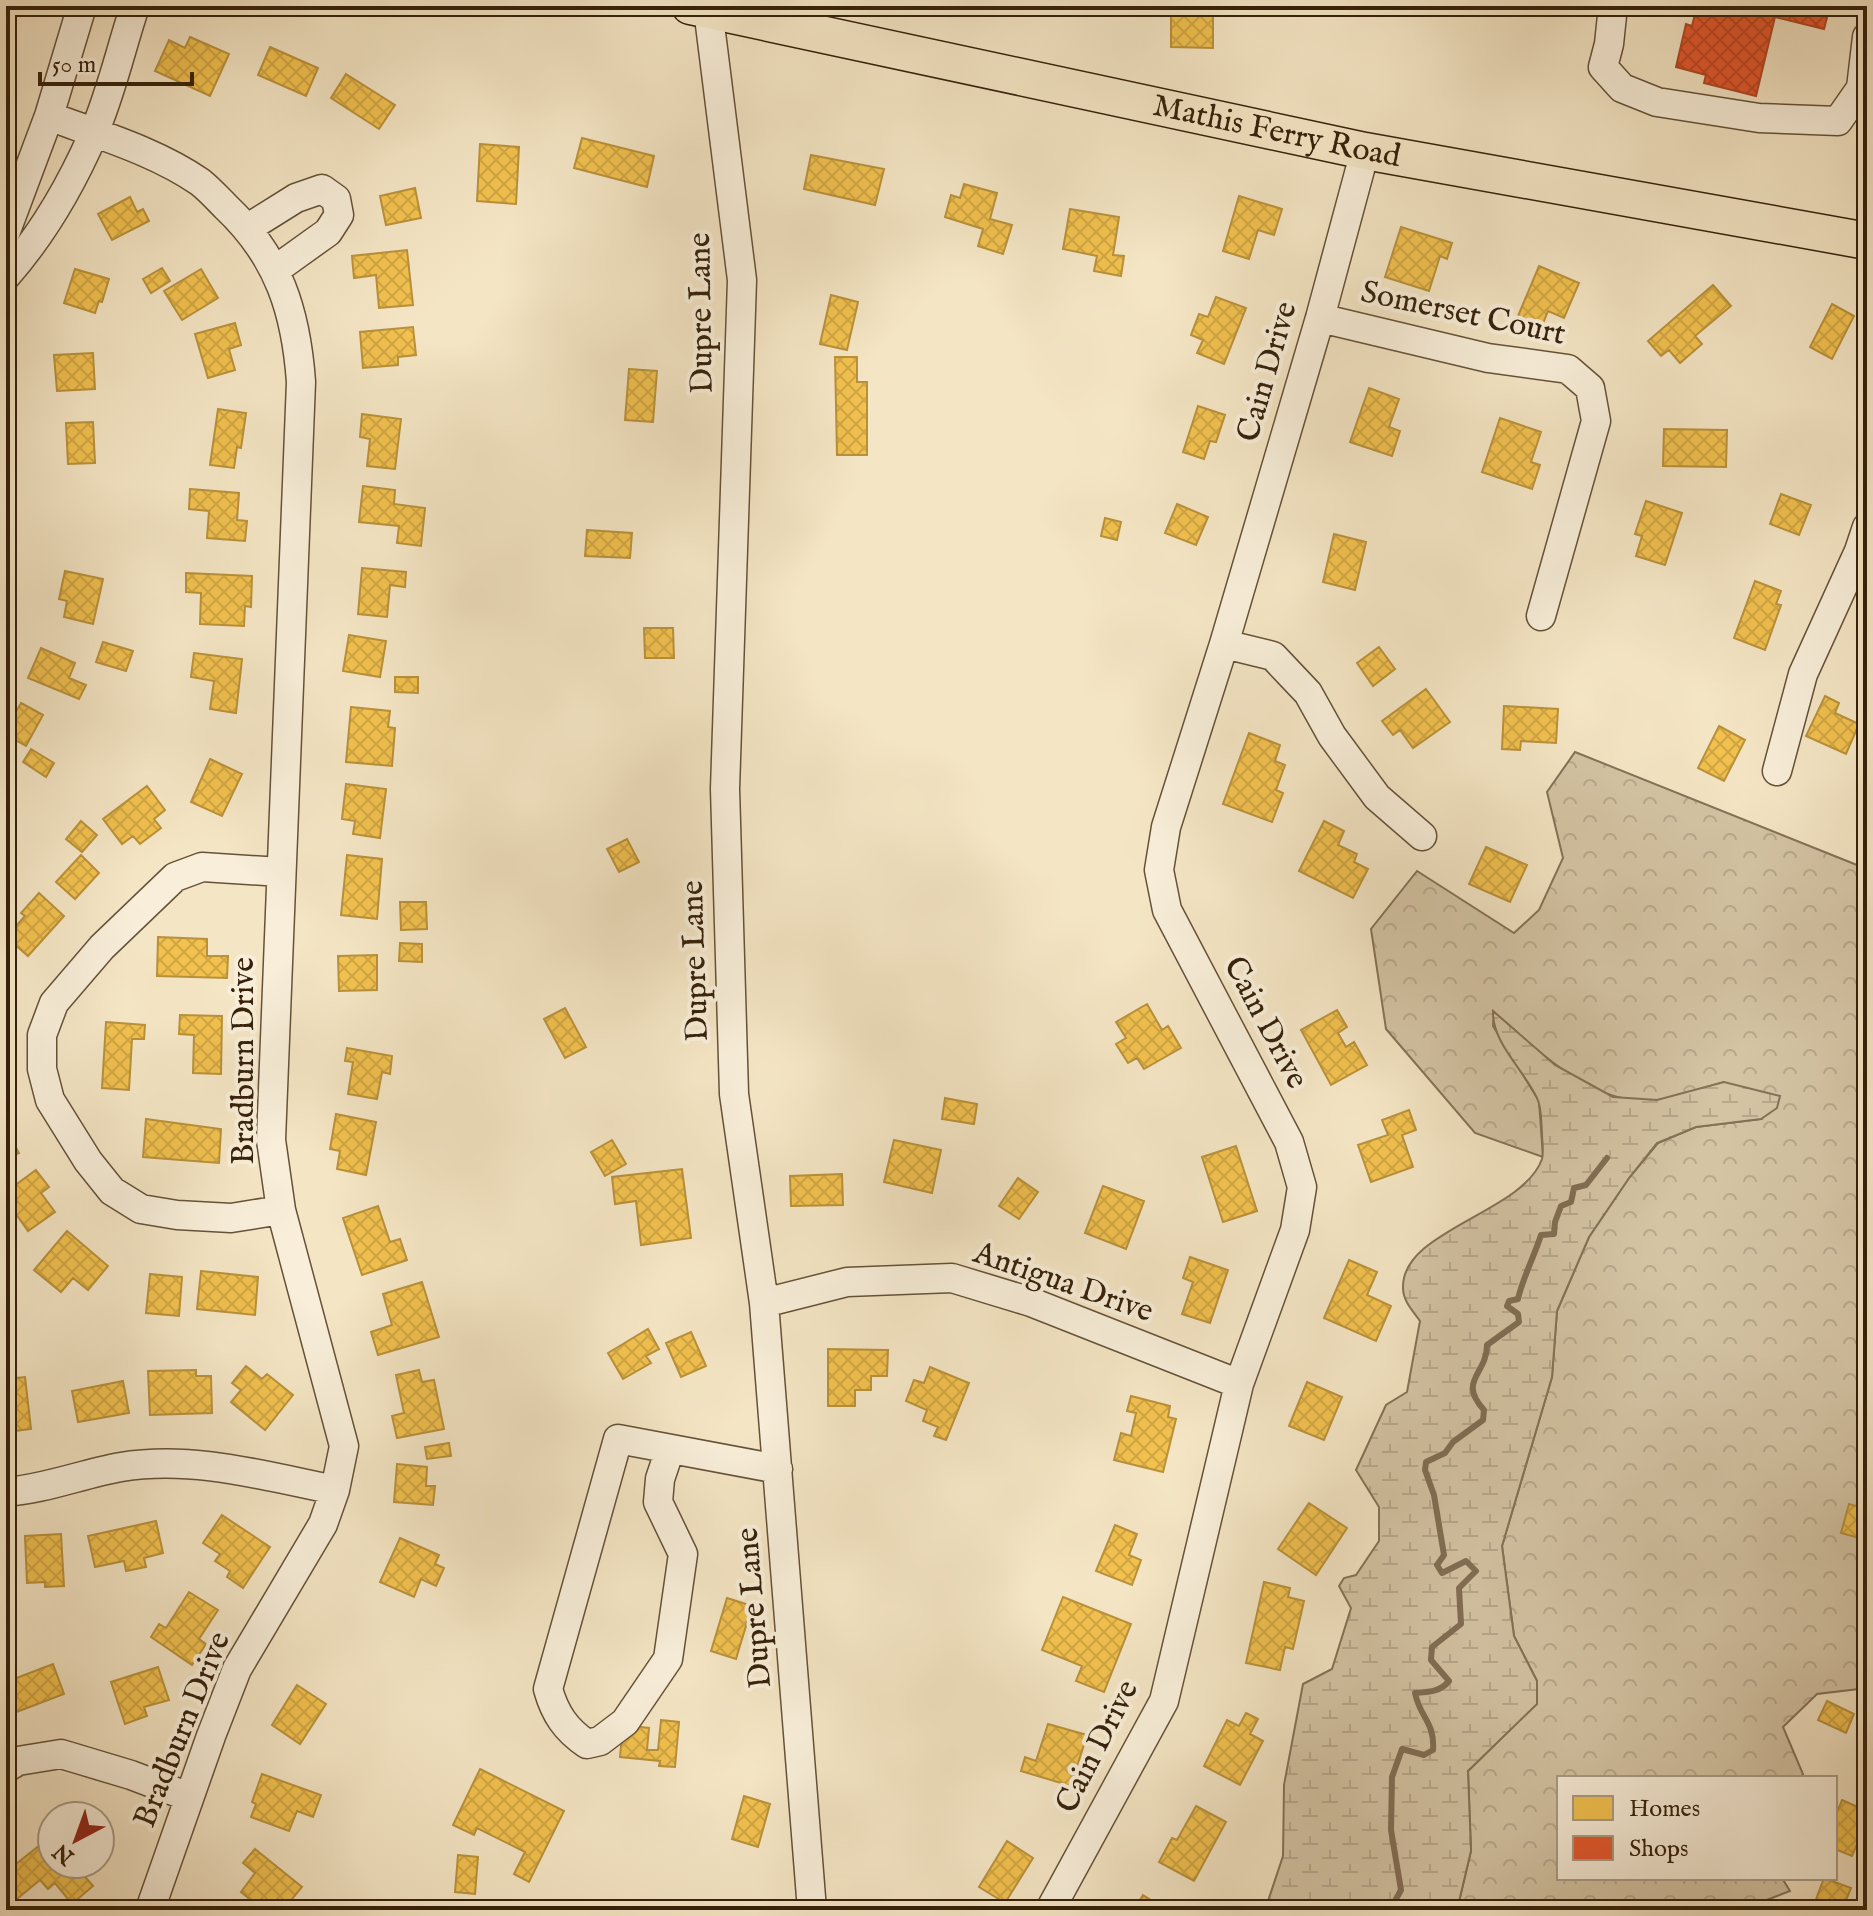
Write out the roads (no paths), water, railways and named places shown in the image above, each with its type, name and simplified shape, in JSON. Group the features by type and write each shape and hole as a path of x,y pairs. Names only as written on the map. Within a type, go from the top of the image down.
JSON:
{"main road":[{"name":"Mathis Ferry Road","path":"702,7 773,12 1365,151 1867,241"}],"street":[{"path":"6,231 49,116 82,6"},
{"path":"6,276 31,247 94,133 135,6"},
{"path":"773,12 808,13 814,6"},
{"path":"1613,6 1603,67 1622,88 1657,102 1759,118 1838,121 1861,88 1867,37"},
{"name":"Dupre Lane","path":"702,7 742,280 725,789 734,1094 764,1303 812,1910"},
{"name":"Bradburn Drive","path":"49,116 144,152 200,183 248,228 275,270 289,303 298,340 301,382 271,1140 281,1210 344,1446 335,1490 323,1524 237,1669 152,1904"},
{"name":"Cain Drive","path":"1050,1910 1164,1701 1239,1384 1295,1230 1302,1187 1289,1142 1167,910 1159,870 1166,827 1224,644 1320,318 1365,151"},
{"path":"248,228 296,198 322,189 336,199 339,215 328,232 275,270"},
{"name":"Somerset Court","path":"1320,318 1488,358 1568,369 1590,388 1596,421 1541,616"},
{"path":"1777,771 1803,674 1867,527"},
{"path":"1224,644 1273,656 1308,693 1332,736 1377,797 1422,836"},
{"path":"281,872 202,867 175,877 102,947 54,1003 42,1035 42,1069 50,1100 88,1161 112,1191 141,1209 231,1218 281,1210"},
{"name":"Antigua Drive","path":"764,1303 847,1282 952,1278 1031,1302 1239,1384"},
{"path":"670,1449 660,1479 658,1502 683,1554 668,1659 625,1722 600,1741 587,1744 571,1733 554,1711 548,1689 618,1439 778,1469"},
{"path":"6,1492 27,1490 122,1467 179,1463 224,1467 335,1490"},
{"path":"6,1768 18,1761 61,1754 189,1797"}],"waterway":[{"path":"1390,1910 1401,1890 1391,1830 1392,1777 1402,1749 1424,1755 1433,1750 1430,1726 1415,1693 1430,1692 1449,1681 1431,1660 1432,1647 1461,1624 1459,1588 1476,1571 1466,1561 1442,1573 1437,1565 1444,1555 1434,1495 1425,1470 1426,1462 1445,1453 1453,1442 1483,1420 1484,1410 1476,1400 1473,1384 1486,1355 1487,1345 1519,1322 1518,1314 1507,1306 1509,1301 1518,1299 1541,1235 1554,1234 1561,1206 1571,1202 1574,1188 1586,1185 1607,1158"}]}
